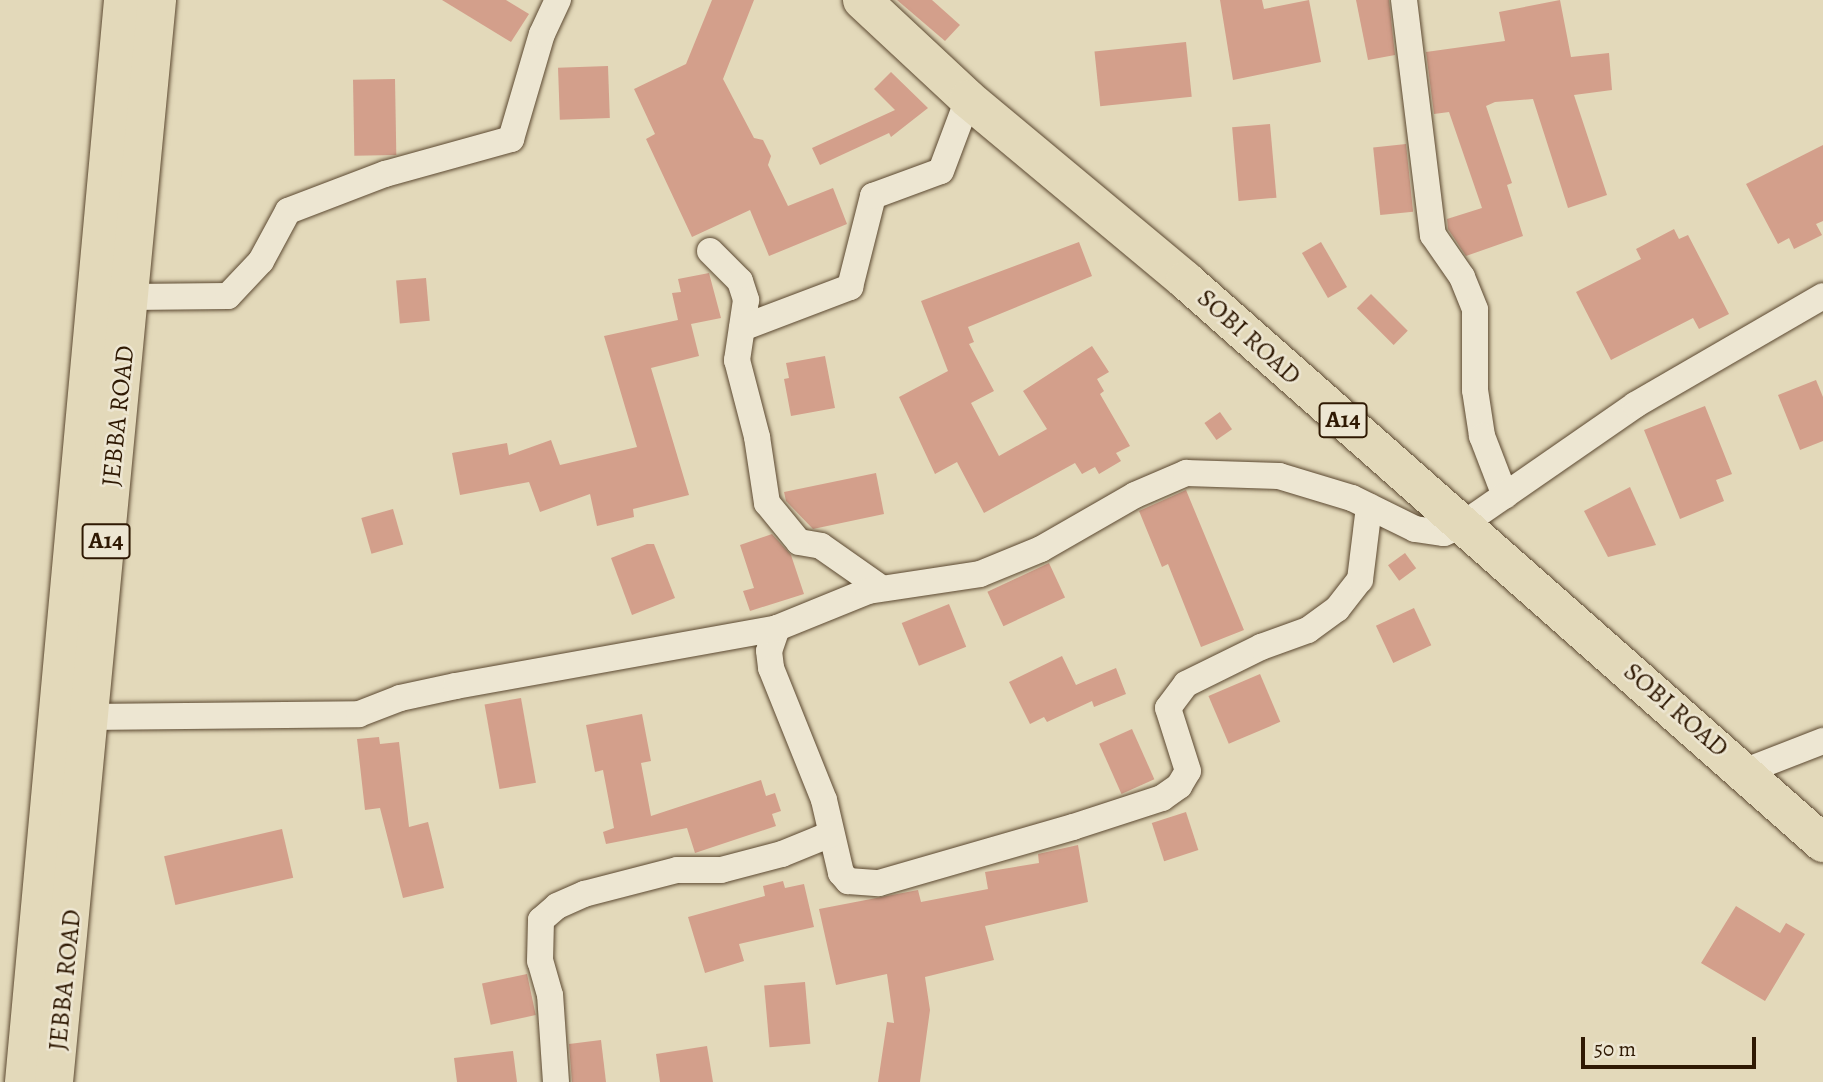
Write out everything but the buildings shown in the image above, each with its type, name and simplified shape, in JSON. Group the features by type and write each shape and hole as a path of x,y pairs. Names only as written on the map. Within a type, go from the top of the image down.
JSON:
{"highway":[{"name":"A14","path":"24,1082 123,0"},
{"name":"JEBBA ROAD","path":"54,1082 157,0"},
{"name":"SOBI ROAD","path":"862,0 968,99 1185,281 1746,771 1823,843"}],"street":[{"path":"130,297 228,296 261,261 288,211 385,174 511,139 542,34 558,0"},
{"path":"1404,0 1433,234 1462,276 1475,310 1475,390 1482,436 1506,496"},
{"path":"742,328 850,287 873,197 941,171 968,99"},
{"path":"710,251 740,281 747,300 737,360 757,437 767,503 799,542 821,545 881,588"},
{"path":"88,717 359,714 400,698 456,686 777,628 836,601 881,588 930,585 980,574 1041,549 1135,495 1186,473 1279,476 1313,484 1430,534 1462,525 1635,405 1823,296"},
{"path":"777,628 769,651 771,668 824,800 831,834 848,881 879,883 1162,798 1180,786 1188,771 1168,708 1186,684 1261,647 1308,630 1337,610 1360,580 1369,508"},
{"path":"1746,771 1823,741"},
{"path":"556,1082 550,995 540,961 541,920 584,894 677,870 721,870 782,854 831,834"}]}
